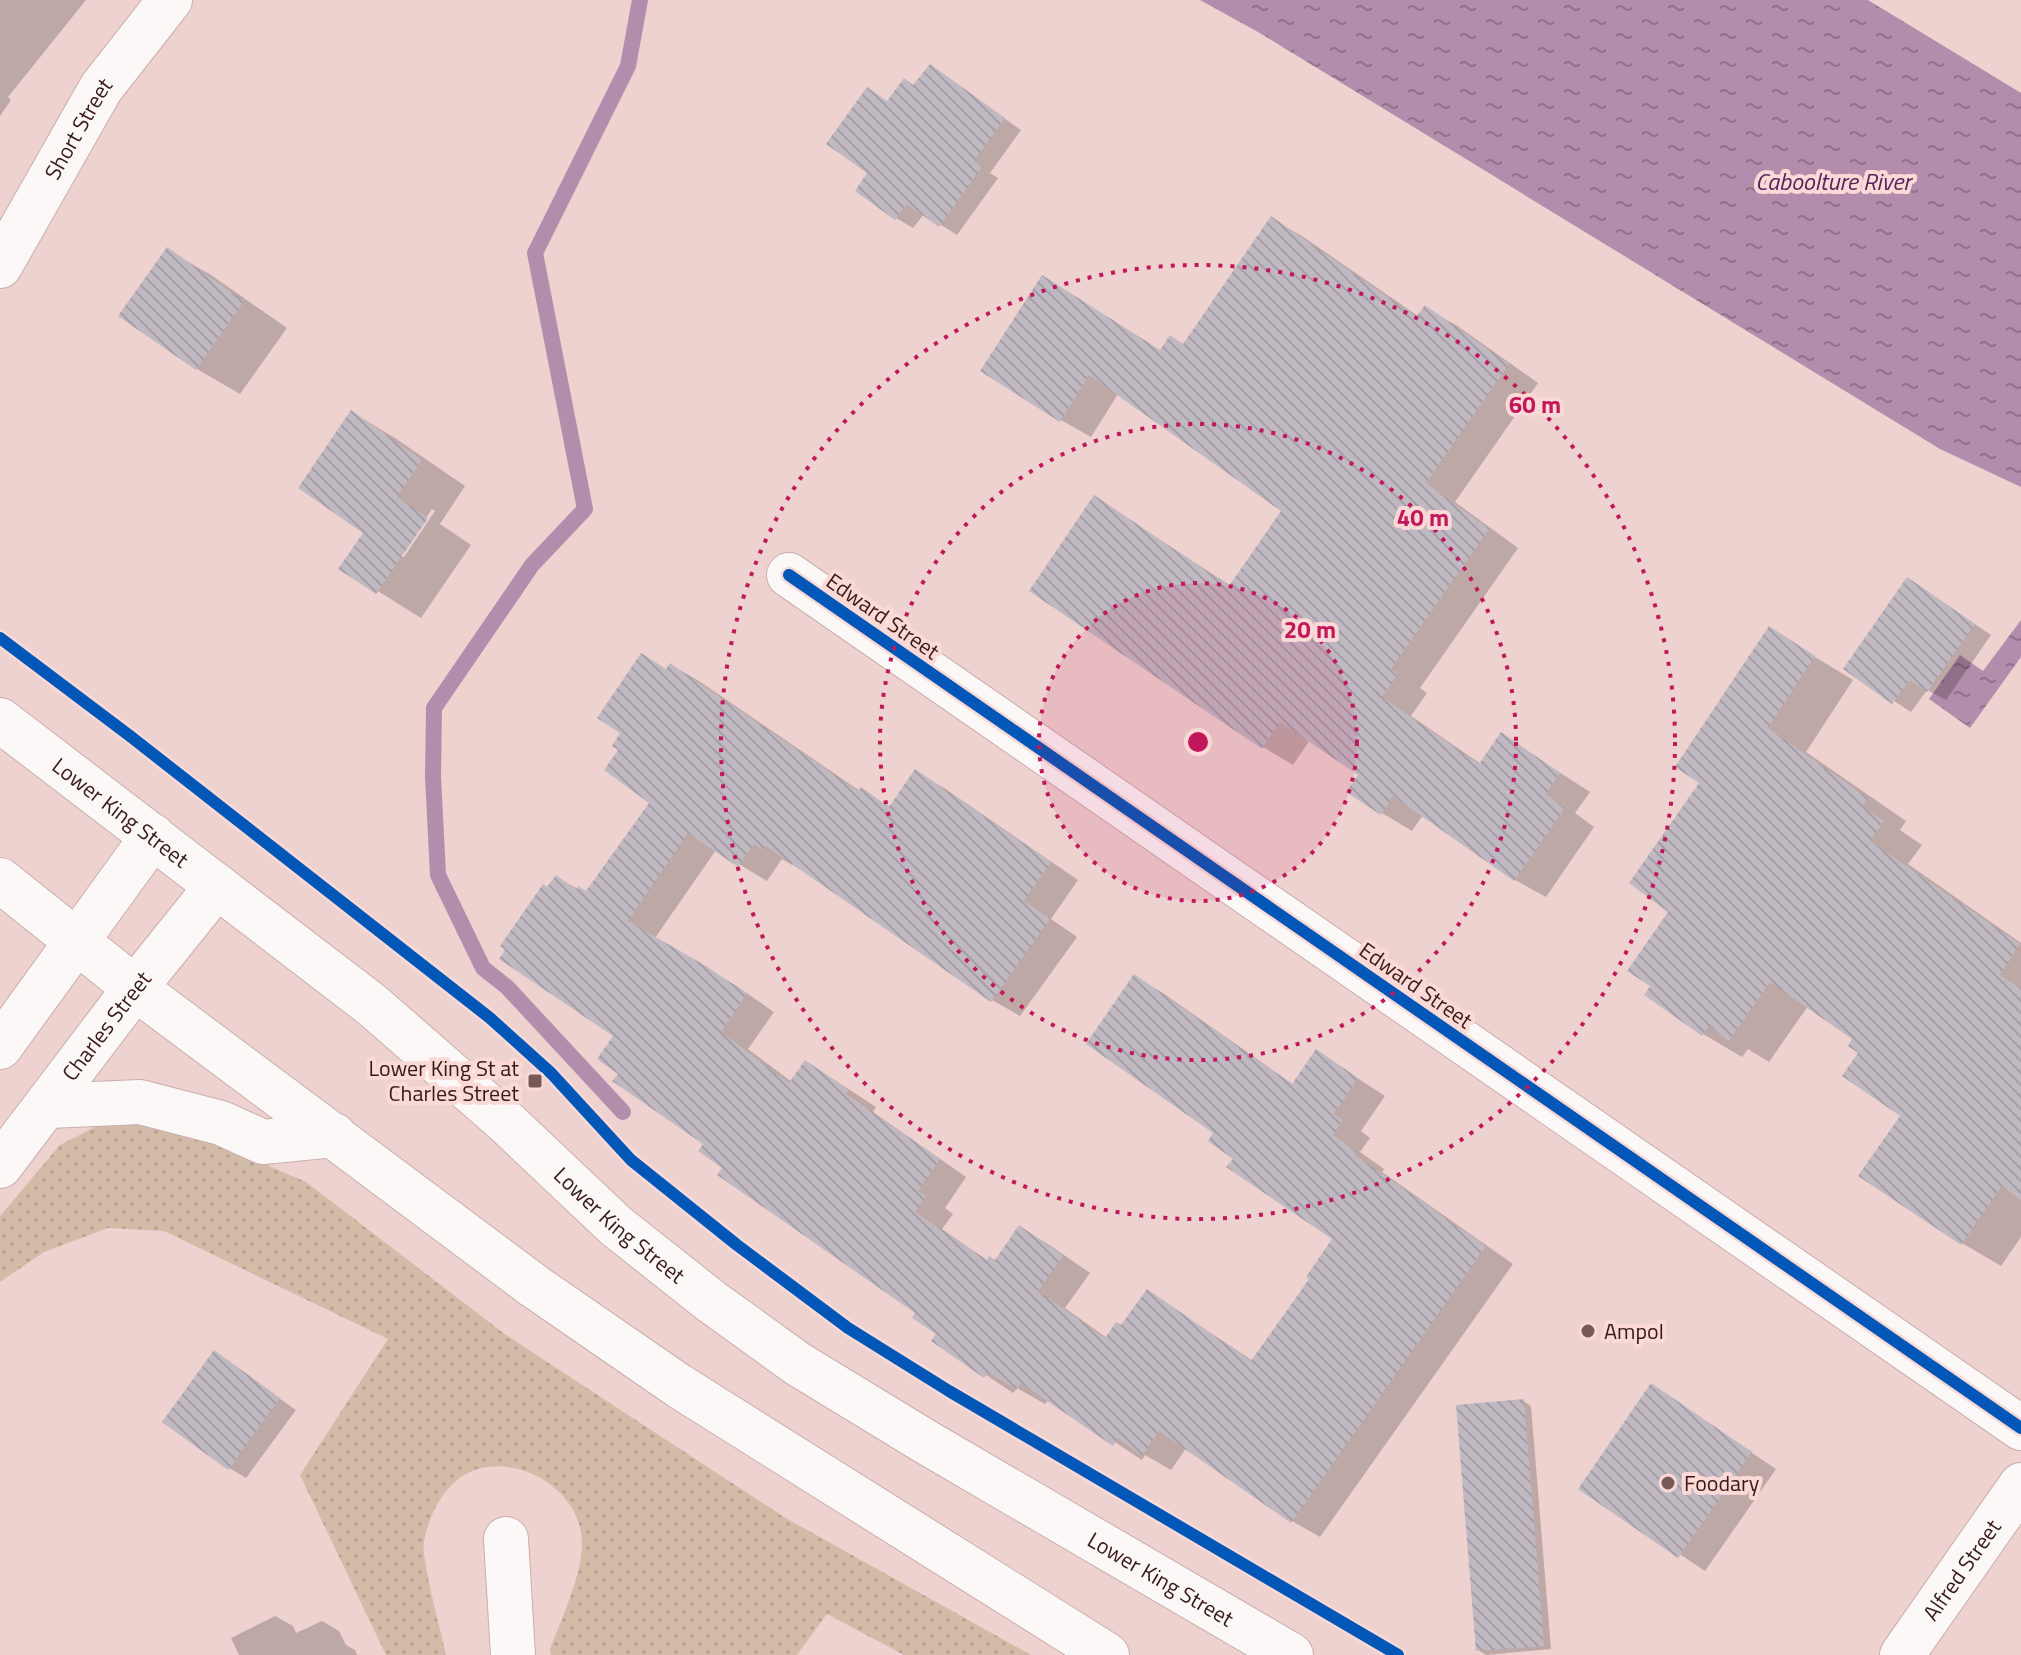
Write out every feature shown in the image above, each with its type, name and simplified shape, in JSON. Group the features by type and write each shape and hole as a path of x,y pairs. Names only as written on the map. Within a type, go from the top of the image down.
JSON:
{"main road":[{"name":"Short Street","path":"0,266 101,88 170,0"},
{"name":"Edward Street","path":"789,575 2021,1428"},
{"name":"Lower King Street","path":"0,720 372,1005 506,1122 616,1226 712,1302 798,1364 939,1450 1291,1655"},
{"path":"0,1047 153,836"},
{"path":"0,880 135,988 534,1286 679,1386 1107,1655"},
{"name":"Charles Street","path":"0,1166 217,886"},
{"path":"48,1106 140,1102 221,1123 263,1142 334,1135"},
{"name":"Alfred Street","path":"1902,1655 2021,1485"},
{"path":"506,1539 513,1655"}],"shaded area":[{"path":"99,1125 156,1125 234,1151 306,1182 506,1335 784,1517 1031,1655 904,1655 827,1614 797,1655 551,1655 550,1649 579,1568 582,1543 580,1526 573,1510 549,1484 534,1475 500,1466 482,1468 460,1478 436,1506 427,1529 425,1562 446,1655 386,1655 300,1475 388,1339 164,1231 108,1228 44,1252 0,1282 0,1216 60,1145"}],"water":[{"name":"Caboolture River","path":"1200,0 1868,0 2021,93 2021,487 1940,449 1258,32"},
{"path":"2021,620 2021,657 1970,728 1929,699 1960,655 1983,671"}],"building":[{"path":"930,64 1005,118 974,161 982,167 939,227 907,204 895,220 855,191 867,173 826,144 867,87 887,101 904,78 913,85"},
{"path":"1271,216 1416,317 1425,305 1509,364 1426,483 1489,529 1391,669 1398,674 1382,697 1479,764 1501,732 1560,773 1546,794 1565,808 1514,881 1393,796 1381,815 1346,792 1358,775 1280,722 1262,749 1029,591 1094,495 1229,586 1281,511 1089,375 1060,422 980,371 1042,275 1160,350 1170,335 1183,344"},
{"path":"167,247 244,301 196,370 118,316"},
{"path":"351,410 422,460 397,497 428,518 376,594 338,569 363,533 298,488"},
{"path":"1907,577 1975,624 1927,692 1910,680 1892,704 1843,669"},
{"path":"1769,626 1815,656 1768,728 1868,798 1862,806 1884,821 1870,841 2020,944 2000,975 2021,989 2021,1200 2002,1186 1961,1245 1858,1176 1900,1116 1842,1076 1858,1053 1848,1046 1852,1039 1770,982 1729,1041 1709,1026 1702,1036 1644,995 1650,986 1627,971 1668,912 1629,883 1699,783 1675,767"},
{"path":"641,653 666,669 670,663 858,791 861,787 889,807 915,769 1051,862 1024,901 1050,919 991,1002 766,846 763,850 754,844 738,867 688,833 628,921 706,966 747,994 721,1032 789,1083 805,1060 849,1090 846,1094 940,1159 918,1191 926,1196 915,1212 987,1260 989,1256 995,1260 1019,1225 1063,1256 1038,1291 1105,1338 1116,1322 1121,1325 1147,1289 1251,1361 1309,1279 1306,1277 1332,1239 1226,1167 1233,1159 1208,1141 1213,1133 1086,1044 1134,974 1292,1084 1316,1049 1358,1078 1334,1114 1343,1120 1333,1135 1357,1152 1355,1155 1486,1246 1291,1523 1159,1431 1142,1456 1118,1438 1113,1446 1021,1383 1016,1390 989,1372 984,1378 931,1341 936,1334 912,1318 915,1313 717,1175 722,1168 698,1151 703,1144 612,1081 618,1074 597,1059 613,1036 499,959 505,950 500,946 543,884 547,887 556,875 577,890 578,886 586,891 649,803 604,770 618,750 612,746 620,733 597,718"},
{"path":"214,1350 280,1398 228,1470 162,1422"},
{"name":"Foodary","path":"1651,1383 1752,1452 1678,1558 1578,1489"},
{"path":"1524,1399 1544,1646 1476,1651 1456,1405"}],"waterway":[{"path":"623,1112 507,987 483,968 438,875 433,777 434,708 532,565 585,509 535,253 628,66 640,0"}],"cycle path":[{"path":"789,575 2021,1428"},
{"path":"0,638 490,1018 551,1073 631,1160 848,1328 949,1391 1398,1655"}],"place":[{"name":"Lower King St at Charles Street","path":"535,1081"},
{"name":"Ampol","path":"1588,1331"},
{"name":"Foodary","path":"1668,1483"}]}
